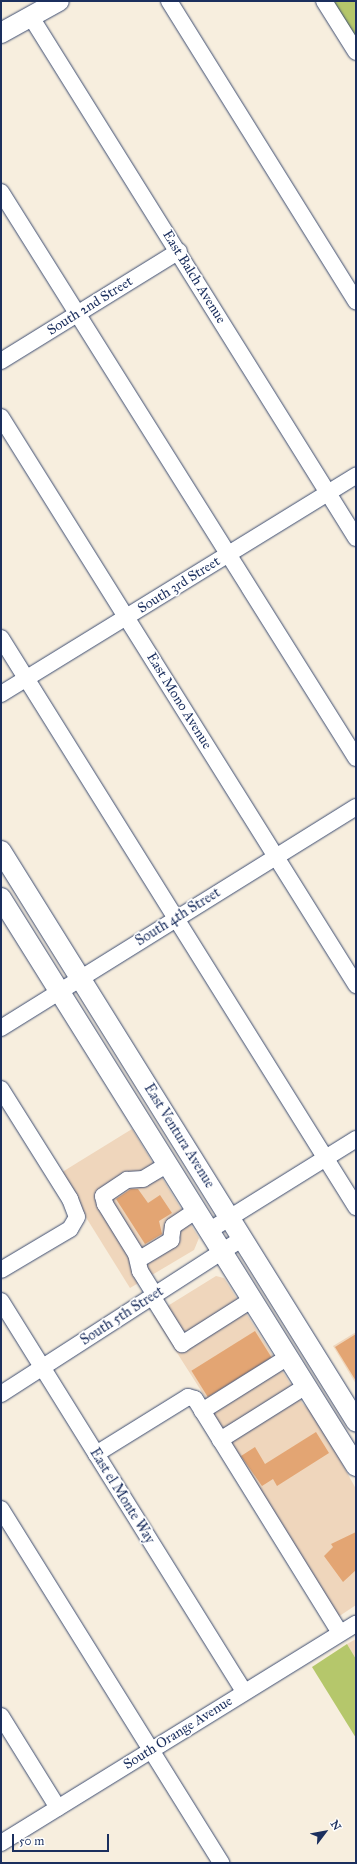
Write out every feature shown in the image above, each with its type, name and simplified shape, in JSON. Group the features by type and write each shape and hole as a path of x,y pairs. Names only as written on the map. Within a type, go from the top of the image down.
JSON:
{"main road":[{"path":"1,33 55,2"},
{"name":"East Ventura Avenue","path":"1,851 356,1420"},
{"name":"East Ventura Avenue","path":"1,898 210,1230 356,1466"}],"street":[{"path":"169,1 356,301"},
{"path":"324,1 356,52"},
{"name":"East Balch Avenue","path":"31,17 179,251 356,538"},
{"path":"1,192 356,758"},
{"name":"South 2nd Street","path":"1,360 179,251"},
{"name":"East Mono Avenue","path":"1,417 356,985"},
{"name":"South 3rd Street","path":"1,694 356,476"},
{"path":"1,638 356,1207"},
{"name":"South 4th Street","path":"1,1028 59,990 356,807"},
{"path":"1,1089 70,1199 77,1217 70,1229 1,1270"},
{"path":"210,1230 356,1139"},
{"path":"168,1164 143,1179 127,1180 104,1196 105,1204 138,1260 154,1295 182,1344 253,1299"},
{"path":"138,1260 170,1240 173,1226 197,1210"},
{"name":"South 5th Street","path":"1,1394 243,1238"},
{"name":"East el Monte Way","path":"1,1302 244,1691"},
{"path":"202,1411 288,1357"},
{"path":"220,1440 306,1386"},
{"path":"96,1454 188,1397 195,1399 340,1634"},
{"path":"1,1510 221,1863"},
{"name":"South Orange Avenue","path":"1,1843 244,1691 356,1624"},
{"path":"1,1716 58,1808"}],"shaded area":[{"path":"132,1129 199,1238 194,1250 130,1288 59,1174"},
{"path":"216,1276 224,1278 303,1404 316,1416 356,1489 356,1605 335,1619 201,1404 207,1400 153,1315"},
{"path":"356,1332 356,1384 333,1346"},
{"path":"356,1639 356,1659 347,1644"}],"green space":[{"path":"332,1 356,1 356,40"},
{"path":"347,1644 356,1659 356,1738 312,1667"}],"building":[{"path":"131,1189 138,1189 148,1203 160,1195 172,1213 159,1221 162,1234 145,1244 116,1199"},
{"path":"255,1331 271,1357 208,1397 191,1371"},
{"path":"356,1334 356,1381 335,1347"},
{"path":"316,1432 329,1453 277,1486 273,1479 262,1486 241,1456 255,1447 265,1464"},
{"path":"356,1532 356,1570 343,1582 324,1556 333,1547 331,1544"}]}
